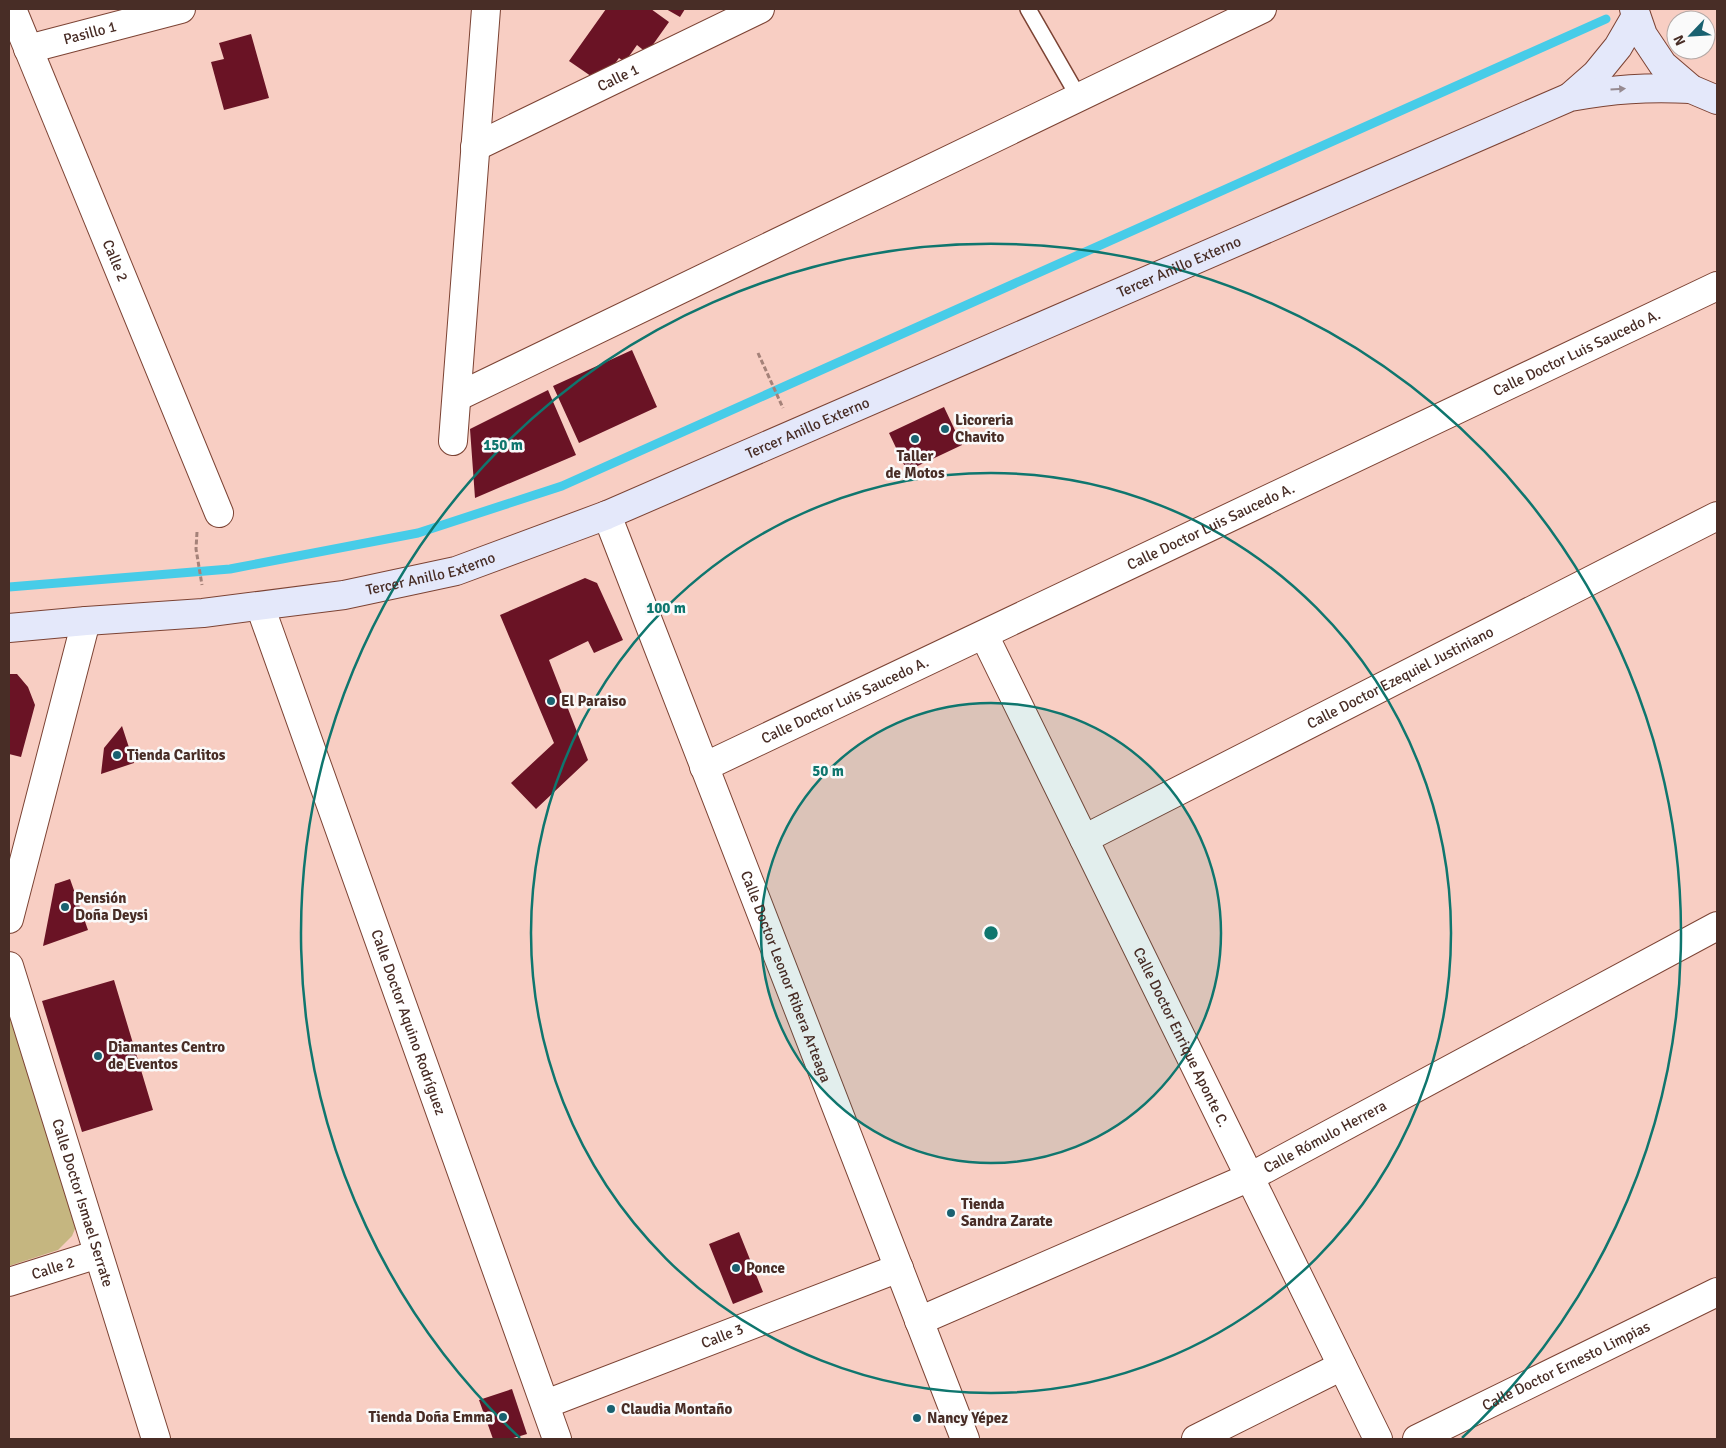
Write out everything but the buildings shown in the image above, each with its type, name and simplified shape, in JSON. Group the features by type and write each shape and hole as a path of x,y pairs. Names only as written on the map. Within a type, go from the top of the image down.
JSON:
{"street":[{"name":"Calle 2","path":"12,9 219,513"},
{"name":"Pasillo 1","path":"28,49 181,9"},
{"path":"453,441 486,9"},
{"name":"Calle 1","path":"475,147 735,15 760,9"},
{"path":"457,397 1078,96 1262,9"},
{"path":"1635,13 1642,35 1663,65 1691,89 1717,100"},
{"name":"Tercer Anillo Externo","path":"1570,97 1602,67 1618,47 1635,13"},
{"name":"Tercer Anillo Externo","path":"9,628 203,613 260,606 344,595 456,571 607,515 1570,97 1626,88 1691,89"},
{"name":"Calle Doctor Luis Saucedo A.","path":"704,767 1717,286"},
{"name":"Calle Doctor Leonor Ribera Arteaga","path":"607,515 965,1439"},
{"name":"Calle Doctor Ezequiel Justiniano","path":"1084,839 1717,516"},
{"name":"Calle Doctor Aquino Rodríguez","path":"260,606 557,1439"},
{"path":"9,919 86,621"},
{"name":"Calle Doctor Enrique Aponte C.","path":"984,635 1378,1439"},
{"name":"Calle Rómulo Herrera","path":"919,1321 1250,1177 1717,926"},
{"name":"Calle Doctor Ismael Serrate","path":"9,966 156,1439"},
{"name":"Calle 2","path":"9,1282 98,1254"},
{"name":"Calle 3","path":"546,1404 898,1268"},
{"name":"Calle Doctor Ernesto Limpias","path":"1416,1439 1717,1292"},
{"path":"1196,1439 1342,1366"}],"lane":[{"path":"1028,9 1078,96"}],"path":[{"path":"758,353 784,410"},
{"path":"196,549 202,588"}],"shaded area":[{"path":"9,1012 77,1224 72,1236 58,1250 9,1266"}],"waterway":[{"path":"9,587 230,569 418,533 562,486 1606,19"}],"place":[{"name":"Licoreria Chavito","path":"945,429"},
{"name":"Taller de Motos","path":"915,439"},
{"name":"El Paraiso","path":"551,701"},
{"name":"Tienda Carlitos","path":"117,755"},
{"name":"Pensión Doña Deysi","path":"65,907"},
{"name":"Diamantes Centro de Eventos","path":"98,1056"},
{"name":"Tienda Sandra Zarate","path":"951,1213"},
{"name":"Ponce","path":"736,1268"},
{"name":"Claudia Montaño","path":"611,1409"},
{"name":"Tienda Doña Emma","path":"503,1417"},
{"name":"Nancy Yépez","path":"917,1418"}]}
